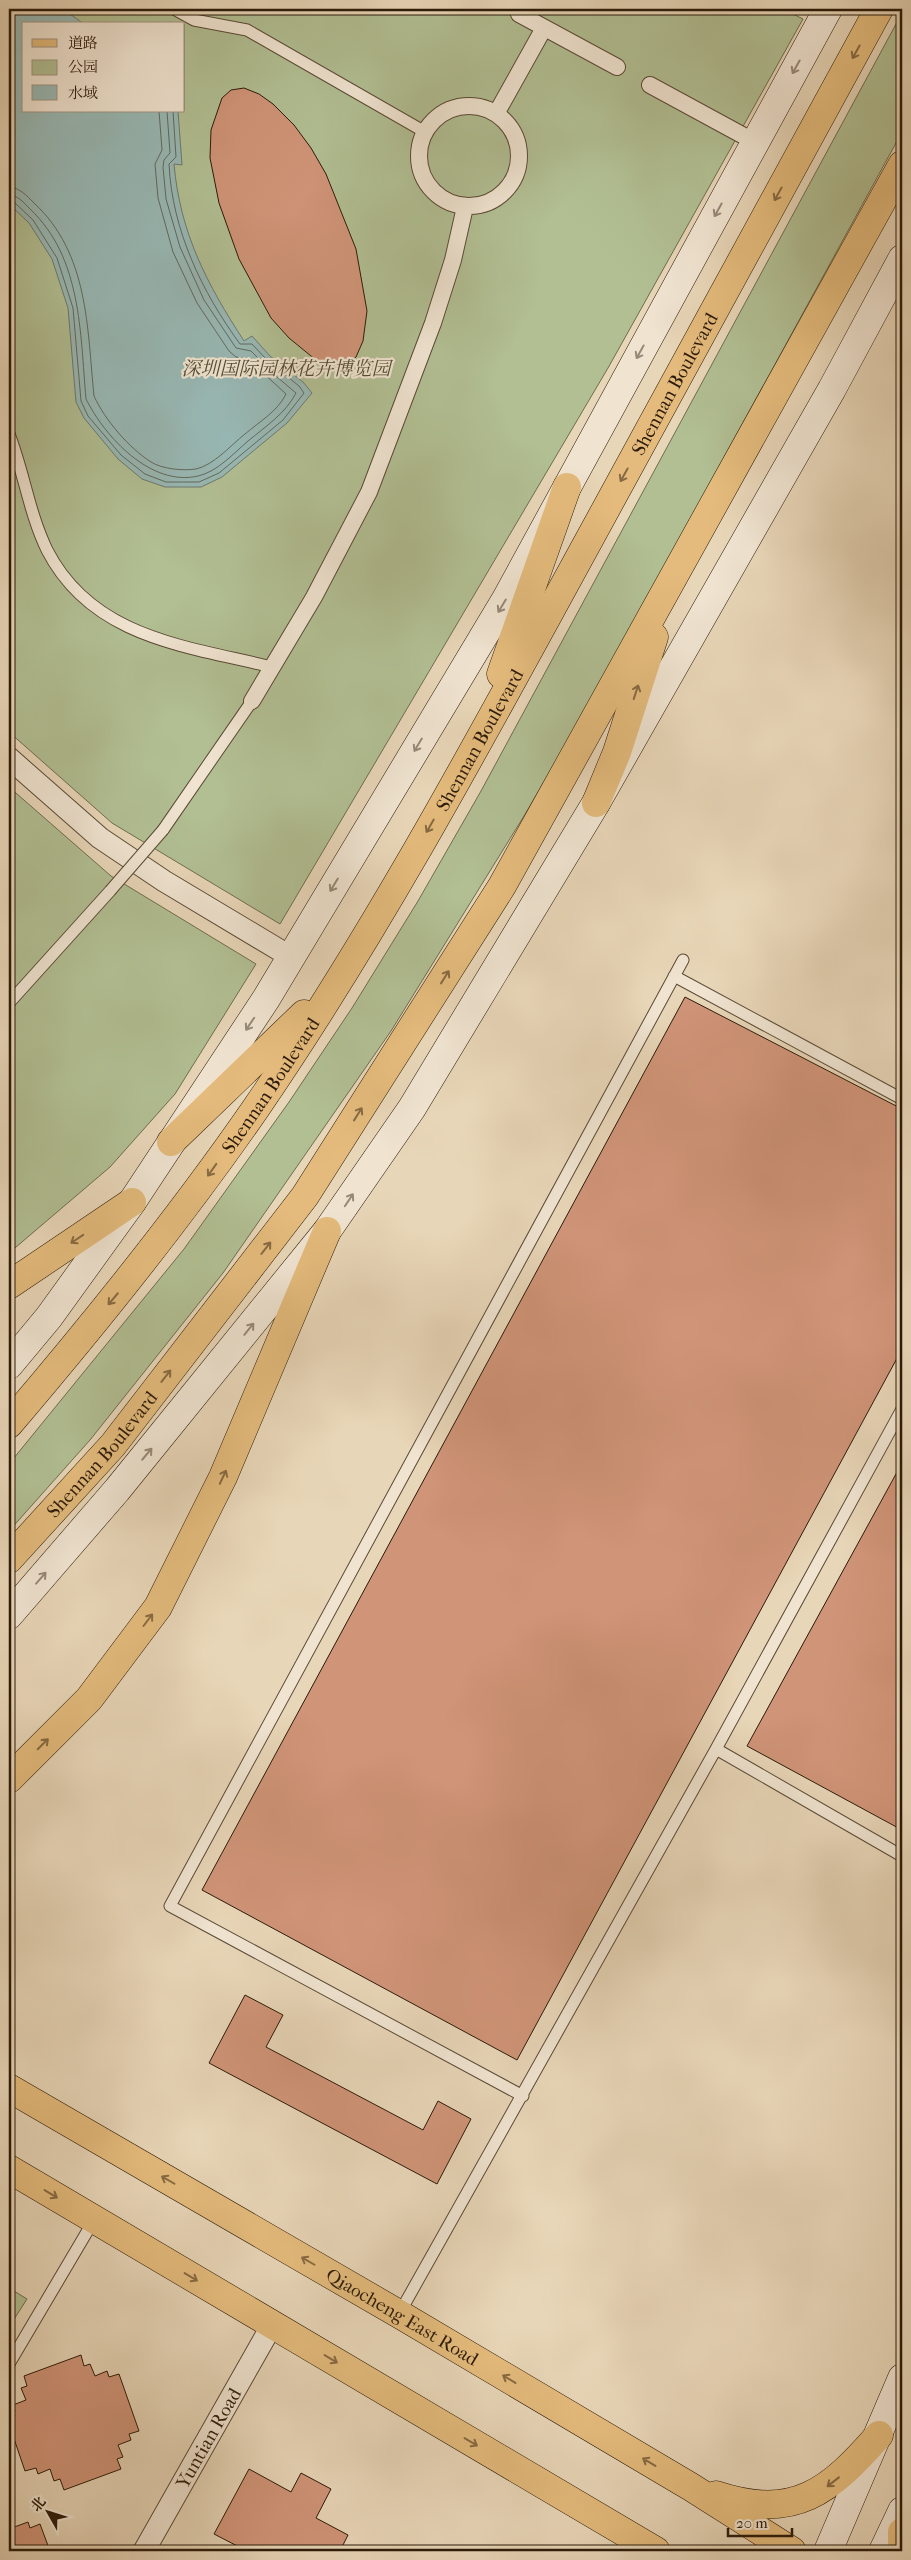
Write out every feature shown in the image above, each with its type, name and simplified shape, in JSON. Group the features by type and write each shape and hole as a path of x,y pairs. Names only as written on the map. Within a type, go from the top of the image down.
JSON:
{"main road":[{"path":"9,1365 49,1317 132,1202 266,999 506,599 828,9"},
{"name":"Shennan Boulevard","path":"9,1424 142,1265 200,1187 258,1104 346,969 472,754 879,9"},
{"name":"Shennan Boulevard","path":"9,1559 113,1445 305,1196 502,886 902,165"},
{"path":"9,1614 117,1490 327,1231 412,1108 596,803 832,389 902,259"},
{"path":"472,754 567,486"},
{"path":"596,803 617,752 678,569"},
{"path":"171,1142 293,1026 346,969"},
{"path":"9,1285 132,1202"},
{"path":"9,1779 89,1699 158,1607 223,1477 327,1231"},
{"name":"Qiaocheng East Road","path":"9,2088 400,2314 691,2487 792,2551"},
{"path":"9,2169 656,2551"},
{"path":"828,2551 902,2378"},
{"path":"691,2487 730,2500 758,2503 783,2503 808,2497 826,2488 843,2474 879,2435"},
{"path":"884,2551 902,2511"},
{"path":"902,2532 902,2551"}],"street":[{"path":"519,14 617,67"},
{"path":"496,114 544,28"},
{"path":"650,86 755,142"},
{"path":"465,106 481,108 496,114 508,125 516,140 519,155 516,172 509,186 497,198 482,205 466,206 449,203 435,194 424,180 419,165 419,148 425,132 435,119 449,110 465,106"},
{"path":"252,701 314,597 369,492 433,323 453,260 466,206"},
{"path":"9,758 100,838 164,880 291,957"},
{"name":"Yuntian Road","path":"144,2551 272,2325"}],"lane":[{"path":"174,9 194,20 248,30 425,132"},
{"path":"9,434 28,501 48,550 71,585 98,610 130,630 272,667"},
{"path":"9,1001 163,830 198,783 252,701"},
{"path":"523,2096 170,1906 683,960"},
{"path":"674,976 902,1099"},
{"path":"400,2314 716,1749 902,1409"},
{"path":"716,1749 902,1856"},
{"path":"9,2364 94,2220"}],"green space":[{"name":"深圳国际园林花卉博览园","path":"9,9 783,9 803,19 608,368 280,924 112,823 9,732"},
{"path":"902,13 902,132 592,699 524,816 391,1031 223,1273 90,1440 9,1531 9,1464 184,1249 289,1102 352,1008 418,901 481,791"},
{"path":"9,787 111,876 256,964 175,1094 110,1167 9,1253"},
{"path":"9,2288 27,2299 9,2327"}],"water":[{"path":"9,9 63,9 81,22 22,22 22,112 178,112 182,165 174,164 177,189 189,235 207,278 244,341 252,336 270,356 303,382 312,393 287,423 222,477 201,487 165,487 142,479 118,459 84,418 76,402 68,308 52,259 29,223 9,204"}],"building":[{"path":"244,88 259,94 273,104 294,125 311,148 326,174 356,249 367,311 363,341 356,357 346,366 333,368 322,365 289,338 271,318 239,259 219,203 210,158 211,130 222,98 231,90"},
{"path":"685,997 902,1109 902,1349 517,2060 202,1890"},
{"path":"902,1463 902,1830 747,1746"},
{"path":"245,1995 283,2015 266,2047 423,2130 438,2101 471,2119 437,2184 209,2063"},
{"path":"81,2355 84,2366 90,2364 95,2376 107,2371 109,2377 119,2374 139,2431 129,2434 131,2440 118,2445 123,2457 117,2459 121,2469 64,2490 60,2479 54,2481 50,2469 38,2474 36,2468 25,2471 9,2424 9,2413 15,2411 13,2405 26,2400 21,2388 27,2386 24,2376"},
{"path":"249,2469 291,2492 301,2473 331,2489 316,2518 348,2535 340,2551 247,2551 214,2534"},
{"path":"28,2522 30,2528 40,2524 50,2551 9,2551 9,2529"}]}
